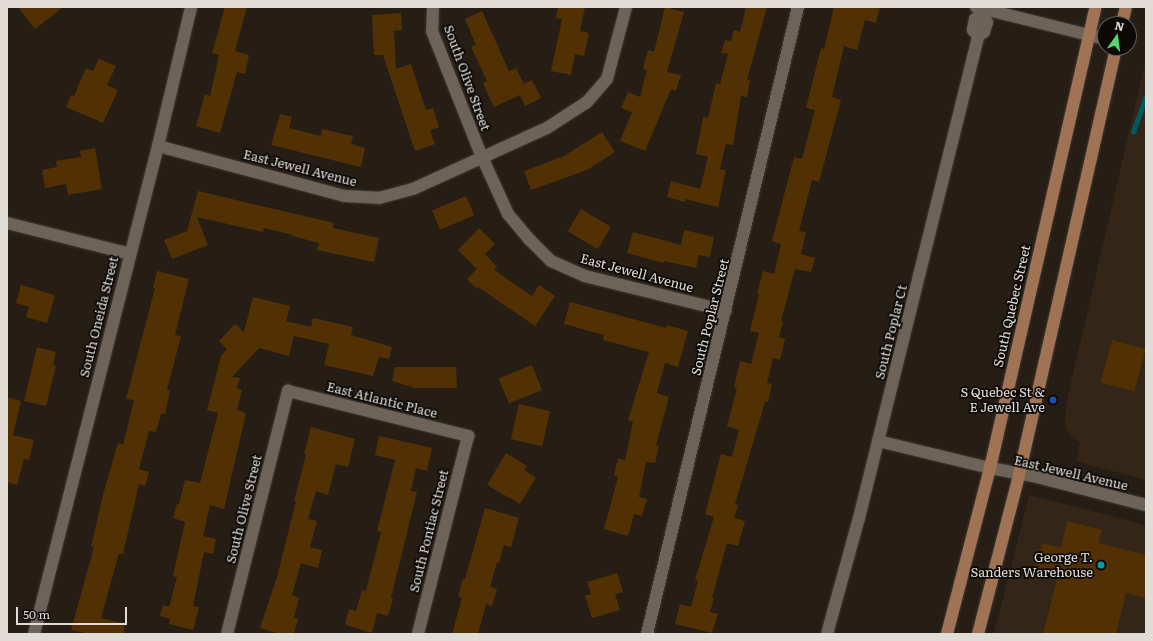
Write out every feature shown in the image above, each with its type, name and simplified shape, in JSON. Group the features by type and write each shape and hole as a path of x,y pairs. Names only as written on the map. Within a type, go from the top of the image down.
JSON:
{"main road":[{"name":"South Quebec Street","path":"947,634 990,468 1096,7"},
{"path":"978,634 1018,475 1114,56"}],"street":[{"name":"South Oneida Street","path":"34,634 158,146 191,7"},
{"name":"South Olive Street","path":"433,7 432,31 482,157"},
{"path":"482,157 547,128 587,102 607,79 626,7"},
{"name":"South Poplar Street","path":"647,634 798,7"},
{"path":"981,11 1097,36"},
{"name":"South Poplar Ct","path":"827,634 878,441 978,36 984,32 987,22 981,11"},
{"name":"East Jewell Avenue","path":"158,146 344,196 379,198 413,189 482,157 508,214 528,239 551,261 585,276 726,311"},
{"path":"7,223 130,254"},
{"name":"South Olive Street","path":"227,634 288,391"},
{"name":"East Atlantic Place","path":"288,391 468,436"},
{"name":"South Pontiac Street","path":"418,634 468,436"},
{"name":"East Jewell Avenue","path":"878,441 1018,475 1033,476 1146,505"}],"shaded area":[{"path":"1146,59 1146,480 1076,461 1080,443 1069,434 1065,422 1067,400"},
{"path":"1029,495 1146,525 1146,634 994,634"}],"building":[{"path":"18,7 63,7 35,29"},
{"path":"225,7 247,7 235,51 249,55 245,74 237,72 220,133 196,126 205,94 210,96 219,55 212,53"},
{"path":"558,7 585,7 580,31 589,33 584,56 575,54 571,75 551,71 562,19 556,18"},
{"path":"665,7 684,12 667,72 681,75 676,91 671,89 645,151 620,141 632,112 621,108 628,92 640,97 647,70 643,69 648,50 654,52"},
{"path":"746,7 767,7 747,80 750,80 747,97 741,96 733,145 726,144 720,169 726,170 718,207 685,199 685,202 667,197 671,181 700,189 708,157 696,154 703,117 708,118 716,83 720,84 728,54 721,53 725,40 731,41 734,30 740,32"},
{"path":"834,7 880,7 876,23 865,20 857,50 844,46 832,97 841,100 819,182 812,180 799,231 806,232 801,254 815,258 811,272 795,269 781,321 783,321 779,337 785,339 780,360 773,358 767,383 772,384 768,402 765,402 735,504 738,505 734,518 745,521 738,546 727,543 712,598 714,598 710,612 718,614 712,633 675,624 680,604 691,607 698,581 695,580 714,517 705,514 721,454 732,457 739,430 727,426 737,388 734,387 740,361 751,364 759,333 750,331 759,294 757,293 763,271 774,274 781,244 772,241 794,157 802,159 815,110 806,108 821,48 824,49"},
{"path":"482,11 509,71 516,68 524,84 532,80 541,98 525,106 520,95 494,107 483,83 487,81 471,47 476,45 465,19"},
{"path":"401,13 402,30 394,31 396,69 411,64 426,110 433,108 439,127 430,130 435,144 415,151 383,55 374,55 372,15"},
{"path":"99,59 116,66 107,85 118,90 103,123 66,107 71,95 74,96 86,68 93,71"},
{"path":"280,114 292,117 289,128 321,136 322,129 353,136 351,144 365,148 361,167 271,145"},
{"path":"602,132 615,152 587,170 531,190 524,171 564,156"},
{"path":"95,148 102,189 68,195 66,184 45,188 42,170 57,167 56,161 81,157 80,151"},
{"path":"198,191 334,223 333,228 379,238 374,262 317,250 319,243 292,236 293,235 264,228 263,232 197,217 208,245 172,259 164,240 187,231"},
{"path":"466,196 474,215 440,230 432,210"},
{"path":"581,209 611,227 598,249 568,231"},
{"path":"479,228 495,244 485,254 497,267 494,270 532,296 539,285 555,296 535,326 478,287 476,288 467,279 477,269 458,250"},
{"path":"684,230 714,237 710,257 699,255 696,268 664,261 663,263 627,253 633,232 681,245"},
{"path":"157,271 189,279 175,335 181,336 167,390 170,391 165,414 161,414 156,432 149,431 139,469 149,472 145,486 139,484 123,554 119,553 101,618 125,624 123,634 89,634 71,630 94,547 91,547 103,495 118,443 123,445 134,400 126,399 155,288 153,288"},
{"path":"21,285 55,295 47,323 26,317 29,307 16,303"},
{"path":"253,297 290,306 286,321 311,327 313,318 353,327 351,335 392,347 389,359 379,357 373,376 324,365 329,344 294,336 289,356 259,348 232,377 240,378 237,388 242,390 237,410 246,413 224,509 210,505 203,536 216,539 213,554 204,552 193,606 199,607 193,630 169,624 170,619 160,616 163,605 169,607 177,577 173,576 185,522 173,518 177,504 179,504 185,480 200,483 218,413 207,410 221,356 227,349 219,341 235,324 244,332"},
{"path":"570,302 666,328 667,325 688,331 678,367 665,363 657,393 669,397 656,445 659,446 655,463 646,462 639,497 647,499 642,516 634,514 628,536 604,529 618,477 614,476 618,458 625,460 633,422 628,420 649,352 603,340 604,335 564,324"},
{"path":"1112,340 1146,349 1134,392 1101,383"},
{"path":"37,347 56,352 53,365 56,366 46,406 24,401"},
{"path":"532,365 542,390 509,404 499,378"},
{"path":"395,367 456,367 457,388 412,388 392,381"},
{"path":"7,397 21,401 13,435 34,440 29,460 24,459 17,485 7,482"},
{"path":"519,404 550,411 542,446 511,439"},
{"path":"311,427 355,439 348,467 336,464 328,495 316,491 308,519 317,521 310,547 322,550 318,568 301,563 292,595 299,598 294,618 298,619 294,634 280,634 260,628 277,577 296,501 294,501 306,455 304,454"},
{"path":"379,436 432,448 427,471 416,468 411,491 417,492 388,616 377,613 372,633 345,625 349,609 356,611 362,590 366,591 381,532 377,531 395,460 375,455"},
{"path":"506,453 527,466 524,470 536,478 520,504 487,485"},
{"path":"485,508 519,518 511,547 504,545 499,563 497,562 490,587 497,589 492,606 486,604 478,634 452,634 462,598 458,597 463,579 465,579"},
{"path":"1067,521 1102,530 1098,543 1146,555 1146,598 1126,593 1116,634 1043,634 1058,576 1035,570 1042,543 1061,548"},
{"path":"617,573 623,592 615,594 620,610 592,618 585,596 591,594 587,582"}],"waterway":[{"path":"1133,132 1146,97"}],"place":[{"name":"S Quebec St & E Jewell Ave","path":"1053,400"},
{"name":"George T. Sanders Warehouse","path":"1101,565"}]}
